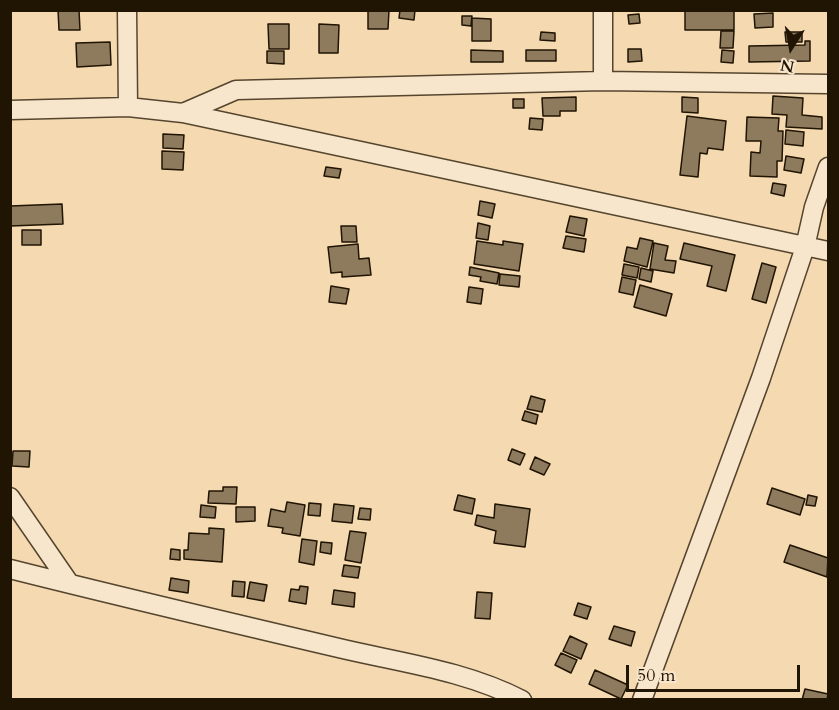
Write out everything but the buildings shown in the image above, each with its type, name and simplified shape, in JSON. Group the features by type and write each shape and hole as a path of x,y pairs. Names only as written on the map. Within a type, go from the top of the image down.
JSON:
{"street":[{"path":"127,10 128,107"},
{"path":"603,10 603,81"},
{"path":"183,114 236,90 603,81 828,84"},
{"path":"10,110 128,107 183,114 828,251"},
{"path":"642,699 761,378 805,247 814,207 828,167"},
{"path":"10,497 70,584"},
{"path":"10,569 123,598 427,667 479,681 522,699"}]}
